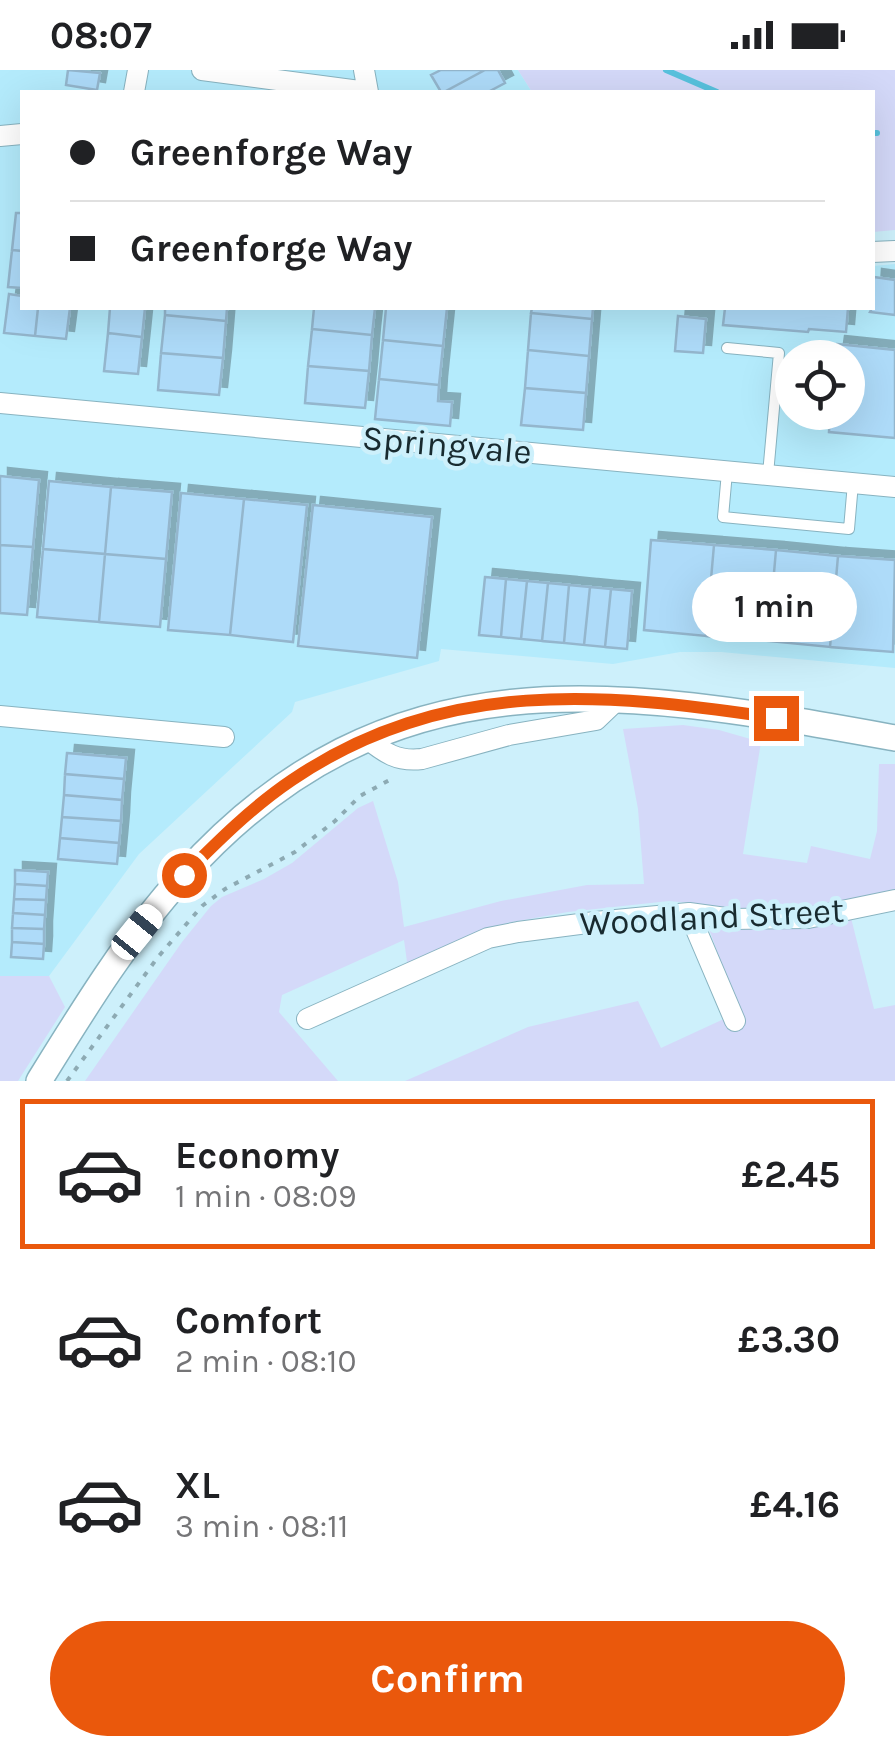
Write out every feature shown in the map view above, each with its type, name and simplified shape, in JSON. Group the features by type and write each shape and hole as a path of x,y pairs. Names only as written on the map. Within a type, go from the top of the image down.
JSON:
{"street":[{"path":"202,70 352,90"},
{"name":"Springvale","path":"0,403 895,487"},
{"path":"39,1081 137,932 184,875 236,824 292,780 366,738 473,706 560,698 713,708 895,738"},
{"path":"366,738 385,753 407,761 422,760 509,735 596,720 618,699"},
{"path":"0,716 224,736"},
{"name":"Woodland Street","path":"307,1020 488,938 576,924 689,913 733,919 808,918 895,900"},
{"path":"689,913 735,1021"}],"lane":[{"path":"727,348 779,352 768,475"},
{"path":"728,472 723,517 848,529 853,483"}],"path":[{"path":"67,1081 158,957 202,906 225,889 295,852 360,796 400,774 407,761"}],"shaded area":[{"path":"0,70 518,70 531,90 20,90 20,310 875,310 875,266 895,264 895,668 721,652 680,652 613,664 441,649 439,661 295,702 292,712 139,854 49,976 0,976"},
{"path":"518,70 895,70 895,230 875,232 875,90 531,90"},
{"path":"683,725 761,742 743,854 807,863 811,846 870,859 877,831 879,764 895,764 895,891 848,906 874,1009 895,1005 895,1081 405,1081 528,1027 638,1001 661,1048 739,1012 700,904 669,901 507,923 408,969 404,940 282,995 279,1012 338,1081 85,1081 211,906 292,863 358,808 373,801 398,882 404,927 501,901 587,885 644,884 638,809 623,729"},
{"path":"0,976 49,976 65,1007 18,1081 0,1081"}],"building":[{"path":"68,70 100,73 97,90 66,85"},
{"path":"441,70 485,70 448,90 440,90 431,75"},
{"path":"485,70 498,70 505,83 492,90 448,90"},
{"path":"16,213 20,213 20,251 12,250"},
{"path":"12,250 20,251 20,288 8,287"},
{"path":"875,277 895,280 895,315 870,312 875,310"},
{"path":"9,294 20,296 20,310 38,310 35,336 4,333"},
{"path":"38,310 70,310 66,339 35,336"},
{"path":"110,310 145,310 142,337 108,333"},
{"path":"165,310 227,310 226,321 165,315"},
{"path":"314,310 375,310 372,335 312,329"},
{"path":"386,310 447,310 443,346 383,340"},
{"path":"532,310 593,310 592,319 531,313"},
{"path":"725,310 848,310 846,332 723,325"},
{"path":"531,313 592,319 589,356 528,350"},
{"path":"165,315 226,321 223,358 161,353"},
{"path":"678,316 706,319 703,353 675,351"},
{"path":"312,329 372,335 369,371 308,366"},
{"path":"108,333 142,337 138,374 104,371"},
{"path":"383,340 443,346 439,385 379,379"},
{"path":"865,347 895,350 895,438 829,432 865,430"},
{"path":"528,350 589,356 586,393 525,388"},
{"path":"161,353 223,358 219,395 158,390"},
{"path":"308,366 369,371 365,408 305,403"},
{"path":"379,379 439,385 438,401 452,402 450,426 375,419"},
{"path":"525,388 586,393 583,430 521,425"},
{"path":"0,476 39,480 33,547 0,545"},
{"path":"49,481 111,487 105,554 43,549"},
{"path":"111,487 172,492 166,559 105,554"},
{"path":"181,493 244,499 230,635 168,630"},
{"path":"244,499 307,505 293,642 230,635"},
{"path":"313,505 432,517 417,658 298,646"},
{"path":"651,540 714,545 706,636 644,630"},
{"path":"0,545 33,547 27,615 0,613"},
{"path":"714,545 776,550 768,641 706,636"},
{"path":"43,549 105,554 99,622 37,617"},
{"path":"776,550 838,556 830,647 768,641"},
{"path":"105,554 166,559 160,627 99,622"},
{"path":"838,556 895,560 893,652 830,647"},
{"path":"485,577 506,579 501,637 479,635"},
{"path":"506,579 527,581 521,639 501,637"},
{"path":"527,581 548,583 542,641 521,639"},
{"path":"548,583 569,585 564,643 542,641"},
{"path":"569,585 590,587 584,645 564,643"},
{"path":"590,587 611,589 605,647 584,645"},
{"path":"611,589 632,591 627,649 605,647"},
{"path":"67,753 126,758 124,779 65,774"},
{"path":"65,774 124,779 122,800 64,795"},
{"path":"64,795 122,800 121,821 62,817"},
{"path":"62,817 121,821 119,843 60,838"},
{"path":"60,838 119,843 117,864 58,859"},
{"path":"15,870 48,872 47,886 15,884"},
{"path":"15,884 47,886 46,900 14,899"},
{"path":"14,899 46,900 45,915 13,913"},
{"path":"13,913 45,915 44,929 12,928"},
{"path":"12,928 44,929 44,944 12,942"},
{"path":"12,942 44,944 43,959 11,957"}],"waterway":[{"path":"666,70 712,90"}],"route":[{"path":"184,875 236,824 292,780 366,738 457,709 560,698 618,699 776,718"}]}
